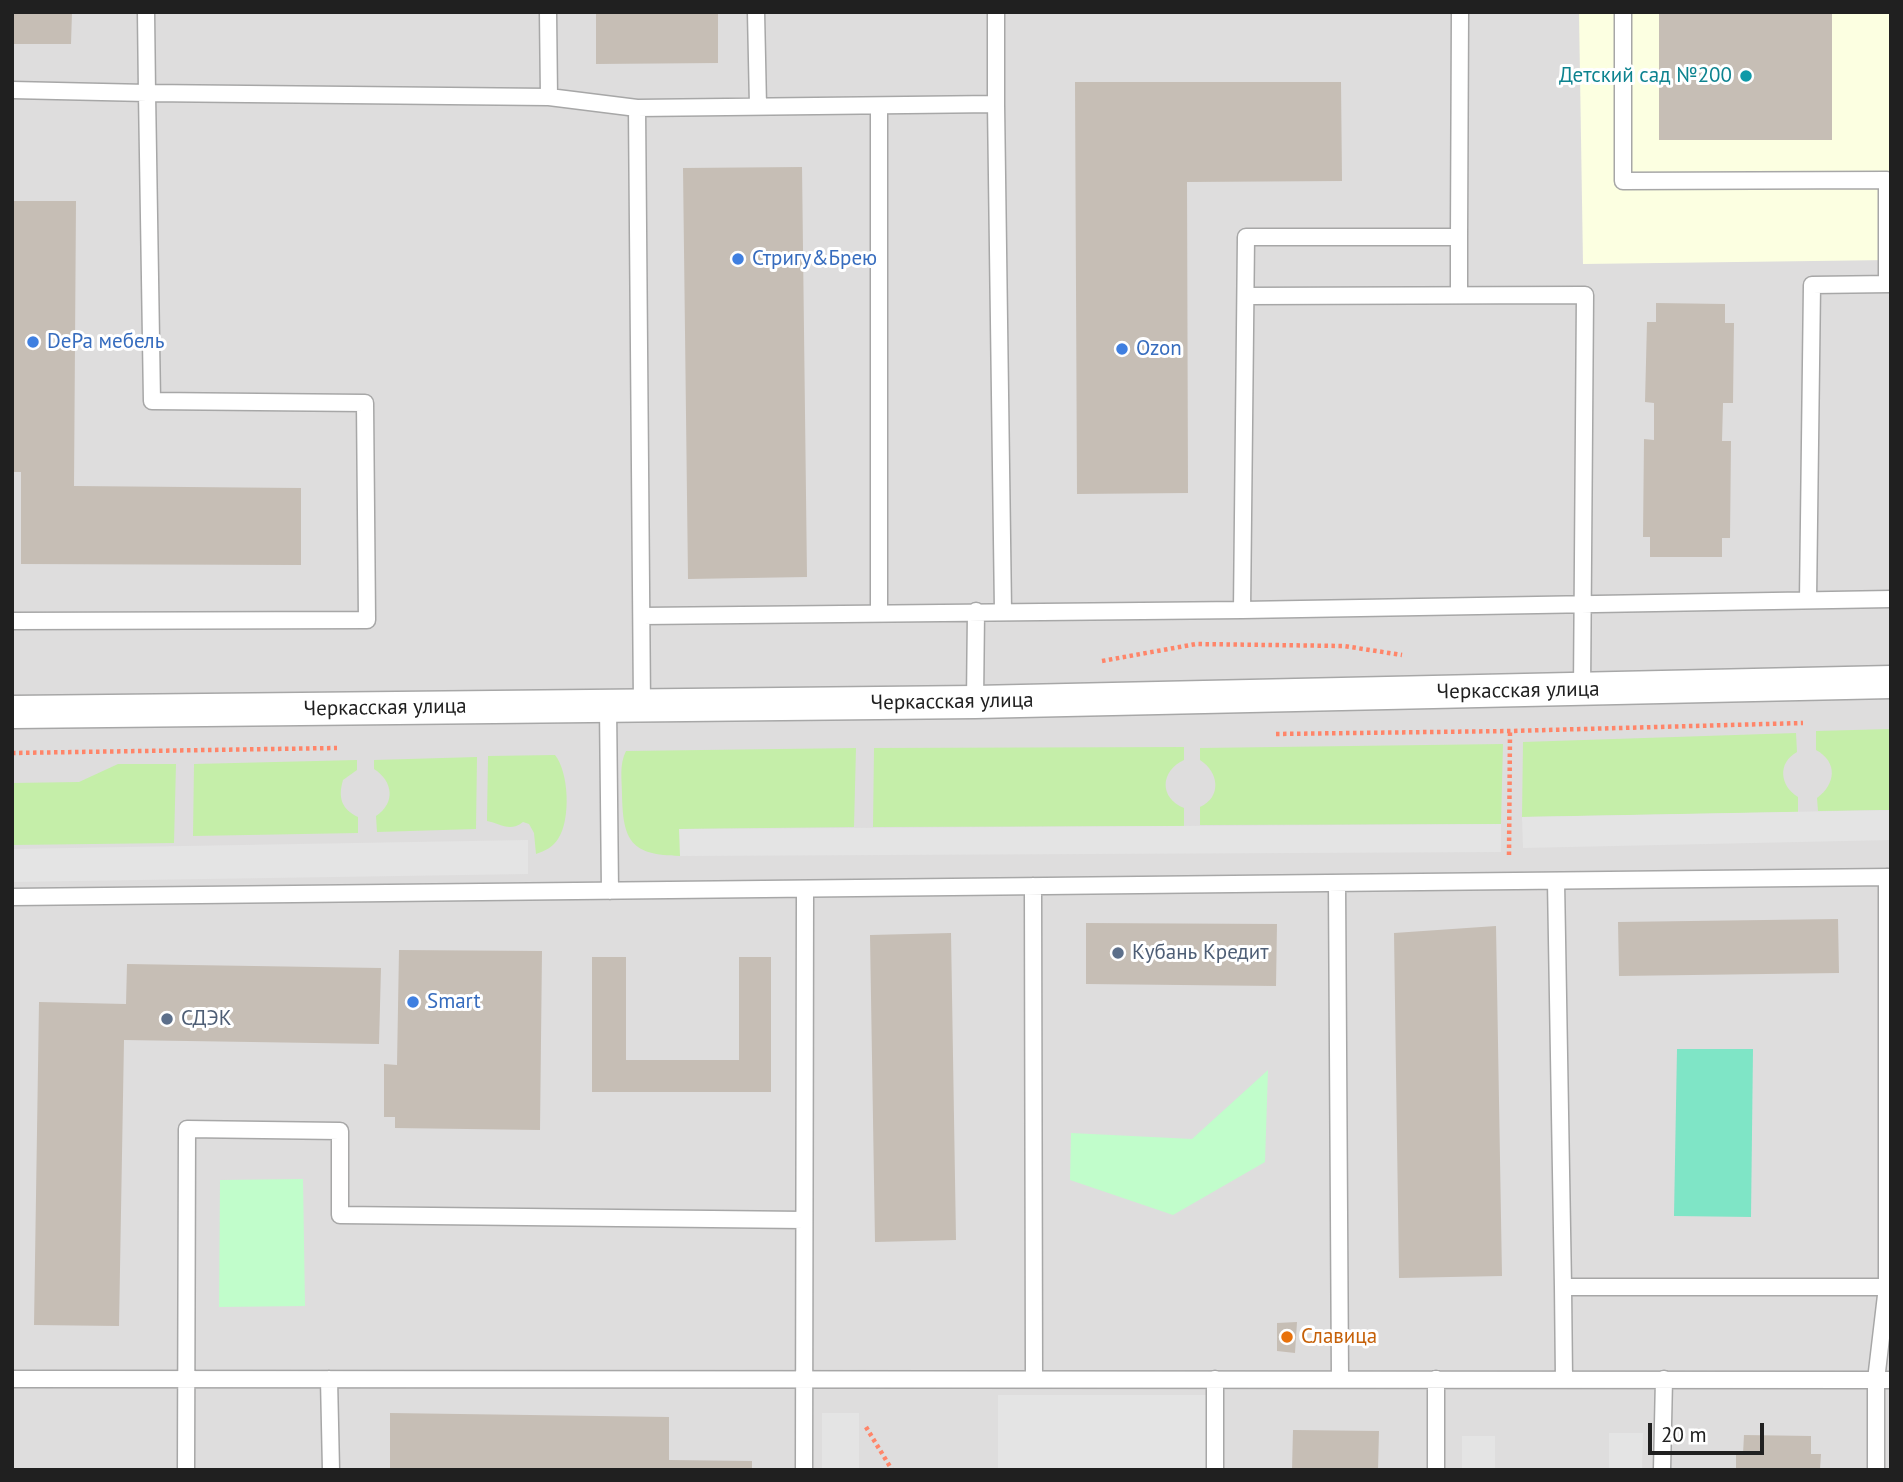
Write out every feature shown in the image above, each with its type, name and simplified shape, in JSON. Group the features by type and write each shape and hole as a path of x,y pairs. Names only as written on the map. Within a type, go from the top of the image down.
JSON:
{"street":[{"name":"Черкасская улица","path":"12,712 975,702 1891,682"}],"lane":[{"path":"12,621 367,620 365,403 152,401 146,12"},
{"path":"548,12 549,97"},
{"path":"756,12 758,106"},
{"path":"996,12 1003,611"},
{"path":"1459,295 1460,12"},
{"path":"1623,12 1623,181 1887,180 1889,284 1812,285 1808,600"},
{"path":"12,90 549,97 637,108 996,104"},
{"path":"879,106 879,612"},
{"path":"637,108 642,705"},
{"path":"1242,610 1247,237 1459,237"},
{"path":"1245,296 1585,295 1582,690"},
{"path":"642,616 1242,610 1891,599"},
{"path":"975,702 976,611"},
{"path":"608,706 610,891"},
{"path":"12,897 1889,877 1889,1287 1876,1470"},
{"path":"1556,881 1564,1379"},
{"path":"1337,883 1340,1379"},
{"path":"1033,887 1034,1379"},
{"path":"804,1470 805,889"},
{"path":"186,1470 187,1129 340,1131 340,1214 804,1220"},
{"path":"1563,1287 1889,1287"},
{"path":"12,1379 1883,1380"},
{"path":"329,1379 331,1470"},
{"path":"1214,1379 1214,1470"},
{"path":"1436,1379 1436,1470"},
{"path":"1662,1470 1664,1379"}],"path":[{"path":"1508,881 1511,720"},
{"path":"866,1427 892,1470"}],"shaded area":[{"path":"12,12 1891,12 1891,1470 12,1470"},
{"path":"1579,12 1891,12 1891,260 1583,264"},
{"path":"1891,810 1891,840 1523,848 1522,817"},
{"path":"1501,824 1501,852 680,856 679,829"},
{"path":"528,840 528,874 12,882 12,849"},
{"path":"998,1395 1208,1395 1208,1470 998,1470"},
{"path":"822,1413 859,1413 859,1470 822,1470"},
{"path":"1609,1433 1643,1433 1642,1470 1609,1470"},
{"path":"1462,1436 1495,1436 1495,1470 1462,1470"}],"green space":[{"path":"1891,729 1891,810 1818,811 1817,798 1828,786 1832,773 1828,761 1816,750 1816,731"},
{"path":"1796,733 1797,752 1786,762 1783,775 1787,787 1798,797 1798,812 1522,817 1523,742"},
{"path":"1503,744 1501,824 1200,825 1200,807 1212,797 1215,784 1211,771 1200,760 1200,748"},
{"path":"1184,747 1184,760 1170,771 1166,784 1170,798 1184,808 1184,826 873,827 874,748"},
{"path":"856,748 854,827 680,829 680,856 650,853 633,842 628,834 623,811 621,778 626,751"},
{"path":"555,755 566,784 565,820 556,842 536,854 534,833 529,824 523,822 509,827 487,821 488,756"},
{"path":"477,757 476,829 377,832 376,816 387,805 390,792 385,780 374,769 374,760"},
{"path":"357,760 357,770 343,780 341,792 344,806 358,817 358,833 193,836 194,764"},
{"path":"118,764 176,764 174,843 12,845 12,783 79,782"},
{"path":"1677,1049 1753,1049 1751,1217 1674,1216"},
{"path":"1268,1070 1265,1162 1173,1215 1070,1180 1071,1133 1192,1139"},
{"path":"303,1179 305,1306 219,1307 220,1180"}],"building":[{"path":"12,12 72,12 71,44 12,44"},
{"path":"596,12 718,12 718,63 596,64"},
{"name":"Детский сад №200","path":"1659,12 1832,12 1832,140 1659,140"},
{"path":"1075,82 1341,82 1342,181 1187,182 1188,493 1077,494"},
{"path":"802,167 807,577 688,579 683,168"},
{"path":"12,201 76,201 74,486 301,488 301,565 21,564 21,472 12,472"},
{"path":"1656,303 1725,304 1725,323 1734,323 1733,403 1723,403 1722,441 1731,441 1730,538 1722,538 1722,557 1650,557 1650,537 1643,537 1644,439 1654,440 1654,403 1645,402 1647,322 1656,322"},
{"path":"1838,919 1839,973 1619,976 1618,922"},
{"path":"1086,923 1277,924 1276,986 1086,984"},
{"path":"1496,926 1502,1276 1399,1278 1394,933"},
{"path":"951,933 956,1240 875,1242 870,935"},
{"path":"399,950 542,951 540,1130 395,1128 395,1117 384,1117 384,1064 397,1065"},
{"path":"592,957 626,957 626,1060 739,1060 739,957 771,957 771,1092 592,1092"},
{"path":"127,964 381,968 379,1044 124,1040 119,1326 34,1325 39,1002 126,1004"},
{"name":"Славица","path":"1297,1322 1295,1353 1277,1351 1277,1323"},
{"path":"390,1413 669,1417 669,1460 752,1461 752,1470 390,1470"},
{"path":"1293,1430 1379,1431 1378,1470 1292,1470"},
{"path":"1744,1435 1811,1436 1811,1454 1821,1454 1820,1470 1736,1470 1736,1454 1743,1454"}],"place":[{"name":"Детский сад №200","path":"1746,76"},
{"name":"Стригу&Брею","path":"738,259"},
{"name":"DePa мебель","path":"33,342"},
{"name":"Ozon","path":"1122,349"},
{"name":"Кубань Кредит","path":"1118,953"},
{"name":"Smart","path":"413,1002"},
{"name":"СДЭК","path":"167,1019"},
{"name":"Славица","path":"1287,1337"}]}
